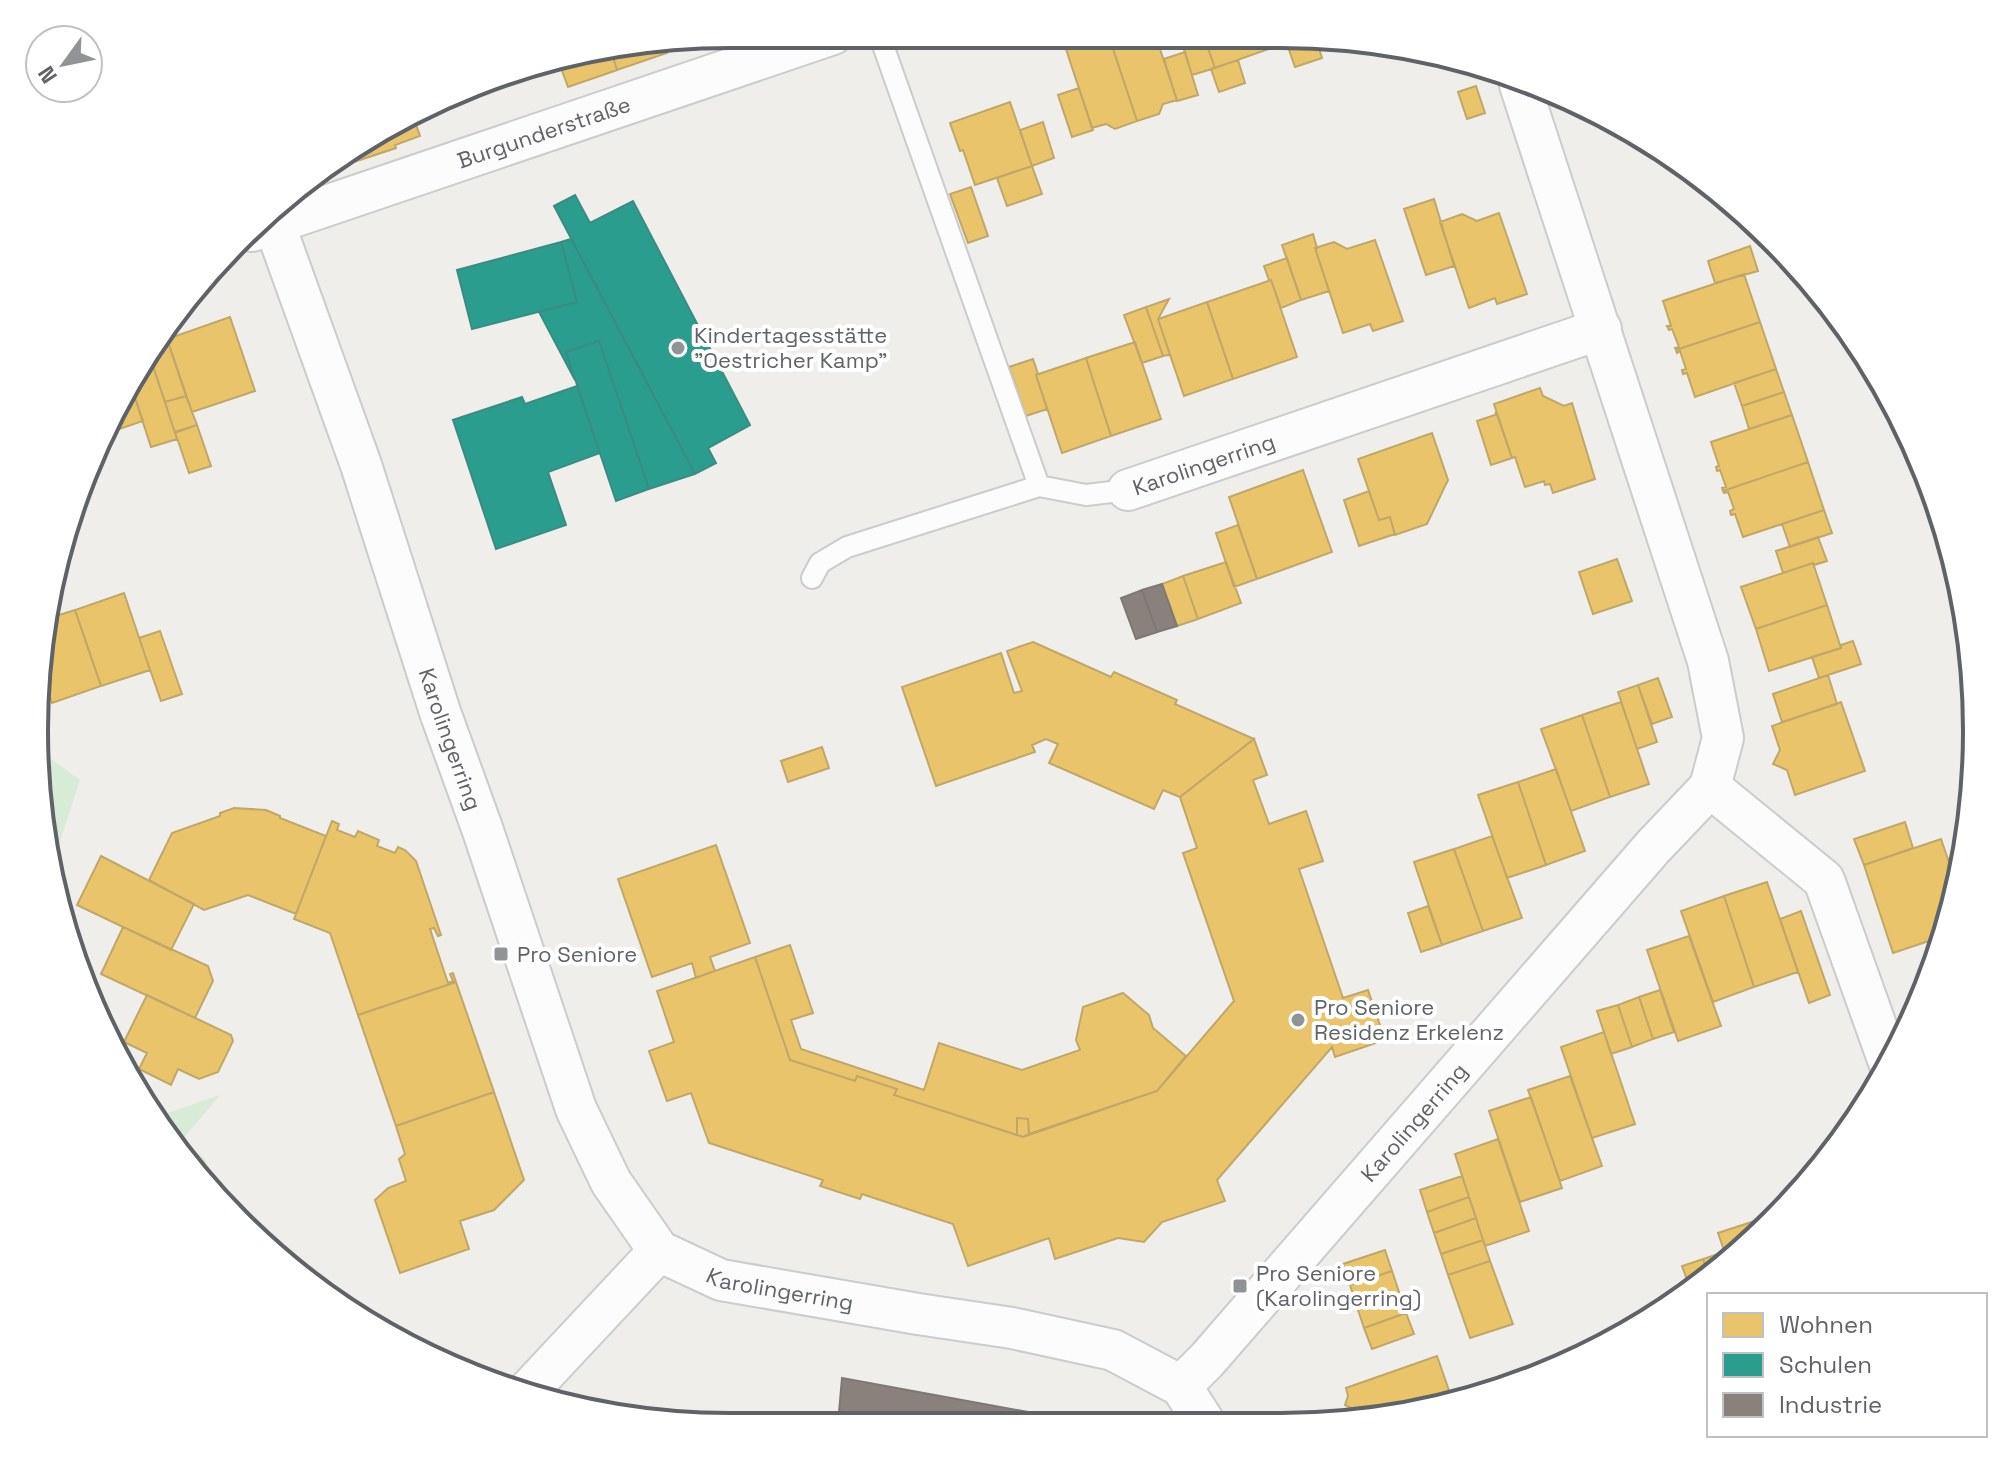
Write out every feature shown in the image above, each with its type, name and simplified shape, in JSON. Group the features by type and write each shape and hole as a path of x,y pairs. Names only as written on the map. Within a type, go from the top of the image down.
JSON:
{"street":[{"name":"Burgunderstraße","path":"278,219 791,48"},
{"name":"Karolingerring","path":"1181,1386 1207,1360 1653,847 1710,787 1723,738 1708,661 1523,93"},
{"name":"Karolingerring","path":"268,228 361,465 440,712 576,1109 611,1182 659,1251 721,1280 1012,1328 1113,1350 1181,1386 1198,1413"},
{"name":"Karolingerring","path":"1128,490 1601,329"},
{"path":"1710,787 1824,880 1884,1049"},
{"path":"534,1384 659,1251"}],"lane":[{"path":"884,48 1039,486"},
{"name":"Karolingerring","path":"812,578 820,563 847,547 1039,486 1086,495 1128,490"}],"green space":[{"path":"49,757 80,780 58,846"},
{"path":"220,1095 183,1138 166,1114"},
{"path":"191,1148 204,1158 214,1178"}],"building: Wohnen":[{"path":"1066,48 1113,48 1137,121 1115,129 1106,124 1092,128"},
{"path":"1113,48 1160,48 1177,100 1163,104 1159,114 1137,121"},
{"path":"1183,48 1208,48 1215,68 1192,75"},
{"path":"1208,48 1262,48 1263,51 1215,68"},
{"path":"1288,48 1319,49 1322,58 1295,67"},
{"path":"1185,52 1198,95 1177,101 1164,59"},
{"path":"667,53 617,70 614,58"},
{"path":"614,58 617,70 568,87 561,69"},
{"path":"1238,60 1245,83 1219,92 1211,69"},
{"path":"1476,86 1485,113 1467,119 1458,92"},
{"path":"1079,88 1093,130 1072,137 1058,95"},
{"path":"1010,102 1032,166 975,185 950,123"},
{"path":"1043,122 1054,158 1032,166 1020,130"},
{"path":"416,125 420,136 354,162 389,139"},
{"path":"1032,166 1042,194 1007,206 997,178"},
{"path":"971,187 988,236 968,243 950,194"},
{"path":"1434,199 1454,266 1426,275 1404,209"},
{"path":"1499,213 1527,294 1497,304 1495,298 1469,308 1440,222 1462,214 1477,221"},
{"path":"1313,234 1329,291 1301,300 1282,245"},
{"path":"1375,240 1403,321 1373,331 1370,324 1343,333 1315,248 1334,242 1347,249"},
{"path":"1750,246 1758,271 1715,283 1708,261"},
{"path":"1287,258 1301,300 1281,308 1264,266"},
{"path":"1744,274 1760,322 1676,350 1679,347 1672,329 1669,330 1667,326 1671,326 1663,301"},
{"path":"1271,280 1297,357 1233,379 1207,302"},
{"path":"1169,299 1158,319 1170,355 1163,356 1146,307"},
{"path":"1207,302 1233,379 1184,396 1158,319"},
{"path":"1146,307 1163,356 1142,363 1124,315"},
{"path":"230,317 255,391 192,412 169,343 173,337"},
{"path":"1760,322 1776,369 1695,397 1687,373 1683,374 1682,370 1686,369 1680,351 1677,353 1676,350"},
{"path":"1135,342 1161,419 1111,436 1086,358"},
{"path":"167,346 186,396 165,402 153,367"},
{"path":"1086,358 1111,436 1062,453 1036,375"},
{"path":"1033,359 1047,409 1026,416 1009,367"},
{"path":"153,367 177,439 151,447 135,397"},
{"path":"1776,369 1784,392 1742,406 1734,383"},
{"path":"1540,388 1543,396 1564,406 1572,403 1595,479 1553,493 1550,484 1545,485 1544,481 1525,487 1494,404"},
{"path":"1784,392 1792,415 1749,429 1742,406"},
{"path":"186,396 197,425 175,433 165,402"},
{"path":"135,397 143,421 118,430"},
{"path":"1496,412 1512,458 1491,465 1477,421"},
{"path":"1792,415 1808,462 1723,491 1722,488 1726,487 1720,470 1717,471 1716,467 1719,466 1711,442"},
{"path":"197,425 211,466 189,473 175,432"},
{"path":"1432,433 1448,480 1427,524 1395,535 1390,517 1379,520 1358,459"},
{"path":"1808,462 1824,510 1743,537 1735,514 1731,515 1730,511 1734,509 1728,492 1723,491"},
{"path":"1303,470 1332,552 1257,579 1229,497"},
{"path":"1369,491 1379,520 1390,517 1395,534 1359,546 1344,500"},
{"path":"1824,510 1832,533 1790,547 1782,524"},
{"path":"1238,525 1257,579 1234,587 1216,533"},
{"path":"1818,537 1827,561 1783,573 1776,551"},
{"path":"1617,559 1632,601 1593,614 1579,572"},
{"path":"1226,562 1241,603 1198,619 1183,576"},
{"path":"1813,563 1827,605 1756,629 1741,587"},
{"path":"1183,576 1198,619 1177,626 1162,584"},
{"path":"124,593 150,670 101,686 75,610"},
{"path":"1827,605 1841,648 1769,671 1756,629"},
{"path":"75,610 101,686 52,703 49,686 58,615"},
{"path":"160,631 182,694 161,701 139,638"},
{"path":"1853,641 1861,664 1819,678 1812,657"},
{"path":"1033,642 1111,677 1114,672 1177,700 1175,704 1254,739 1180,797 1163,790 1154,809 1049,763 1058,744 1046,739 1032,745 1035,752 936,786 902,687 1001,653 1014,693 1022,691 1007,651"},
{"path":"1828,675 1837,704 1782,722 1773,694"},
{"path":"1658,678 1672,717 1652,724 1638,685"},
{"path":"1638,685 1657,742 1637,749 1618,692"},
{"path":"1621,702 1649,784 1610,797 1582,715"},
{"path":"1841,702 1865,771 1795,795 1787,770 1773,764 1780,750 1772,726"},
{"path":"1582,715 1610,797 1571,811 1541,729"},
{"name":"Pro Seniore Residenz Erkelenz","path":"1254,739 1267,775 1253,780 1269,824 1306,811 1323,861 1299,869 1343,998 1368,990 1385,1040 1335,1057 1332,1047 1217,1180 1225,1201 1162,1222 1144,1242 1118,1238 1055,1259 1049,1238 968,1266 953,1224 862,1194 860,1199 820,1186 823,1180 709,1143 691,1093 667,1101 649,1051 674,1042 657,991 755,957 790,1060 855,1081 857,1076 897,1089 894,1095 1023,1137 1157,1091 1234,1001 1183,853 1197,848 1180,797"},
{"path":"822,747 829,768 788,782 781,761"},
{"path":"1556,769 1585,851 1546,865 1518,782"},
{"path":"1518,782 1546,865 1507,878 1478,795"},
{"path":"234,808 266,810 326,836 296,914 248,895 204,910 149,880 172,833"},
{"path":"332,821 339,824 337,830 355,837 358,831 379,840 377,846 395,853 398,847 405,850 416,861 441,935 438,936 434,928 430,929 448,983 453,981 450,974 453,973 456,982 358,1015 330,933 294,919"},
{"path":"1905,822 1913,848 1864,865 1854,839"},
{"path":"1492,836 1522,918 1483,931 1454,849"},
{"path":"1941,839 1950,865 1930,941 1893,953 1864,865"},
{"path":"716,845 750,943 710,957 715,971 696,978 692,963 652,977 618,879"},
{"path":"1454,849 1483,931 1442,945 1414,862"},
{"path":"101,856 194,904 171,950 77,905"},
{"path":"1767,882 1798,972 1754,987 1724,896"},
{"path":"1724,896 1754,987 1713,1002 1681,911"},
{"path":"1428,906 1442,945 1421,952 1408,913"},
{"path":"1801,911 1830,995 1809,1003 1780,919"},
{"path":"123,927 208,966 213,981 195,1018 101,974"},
{"path":"1689,936 1721,1026 1678,1041 1647,950"},
{"path":"790,945 813,1013 791,1020 801,1049 924,1090 939,1043 1022,1070 1080,1050 1076,1040 1083,1007 1123,993 1149,1015 1153,1028 1186,1056 1157,1091 1029,1134 1028,1119 1017,1118 1017,1135 894,1095 897,1089 857,1076 855,1081 790,1060 755,957"},
{"path":"456,982 494,1092 396,1126 358,1015"},
{"path":"1660,990 1674,1032 1653,1039 1639,997"},
{"path":"147,995 231,1035 233,1041 218,1072 199,1079 178,1069 171,1085 139,1069 147,1053 124,1042"},
{"path":"1639,997 1653,1039 1632,1047 1618,1005"},
{"path":"1618,1005 1632,1047 1611,1054 1597,1011"},
{"path":"1604,1032 1635,1124 1592,1138 1561,1047"},
{"path":"1570,1076 1602,1166 1560,1181 1528,1090"},
{"path":"494,1092 524,1180 494,1210 460,1221 469,1249 400,1273 375,1200 388,1188 406,1181 399,1159 405,1154 396,1126"},
{"path":"1531,1097 1562,1188 1520,1202 1489,1111"},
{"path":"1017,1118 1028,1119 1029,1134 1023,1137 1017,1135"},
{"path":"1498,1139 1529,1231 1485,1246 1455,1154"},
{"path":"1462,1176 1469,1197 1427,1212 1420,1190"},
{"path":"1469,1197 1476,1218 1434,1233 1427,1212"},
{"path":"1476,1218 1483,1240 1441,1254 1434,1233"},
{"path":"1755,1221 1724,1250 1718,1233"},
{"path":"1483,1240 1490,1261 1448,1275 1441,1254"},
{"path":"1385,1250 1392,1271 1350,1285 1343,1264"},
{"path":"1719,1254 1705,1265 1703,1259"},
{"path":"1703,1259 1705,1265 1687,1279 1682,1266"},
{"path":"1490,1261 1513,1324 1470,1338 1448,1275"},
{"path":"1392,1271 1399,1292 1357,1307 1350,1285"},
{"path":"1399,1292 1406,1313 1364,1328 1357,1307"},
{"path":"1406,1313 1414,1334 1372,1349 1364,1328"},
{"path":"1437,1356 1449,1392 1353,1409 1345,1405 1348,1396 1346,1388"}],"building: Schulen":[{"path":"575,195 590,223 633,201 750,425 708,448 716,463 695,474 554,206"},
{"path":"571,239 695,474 649,489 599,341 566,352 575,380 539,312 577,302 561,242"},
{"path":"561,242 577,302 472,329 457,270"},
{"path":"599,341 649,489 616,501 566,352"},
{"path":"577,386 600,453 548,472 566,525 496,549 453,420 522,397 525,404"}],"building: Industrie":[{"path":"1162,584 1177,626 1157,632 1142,590"},
{"path":"1142,590 1157,632 1136,639 1121,598"},
{"path":"842,1378 1034,1413 839,1413"}],"place":[{"name":"Kindertagesstätte \"Oestricher Kamp\"","path":"678,348"},
{"name":"Pro Seniore","path":"501,954"},
{"name":"Pro Seniore Residenz Erkelenz","path":"1298,1020"},
{"name":"Pro Seniore (Karolingerring)","path":"1240,1286"}]}
